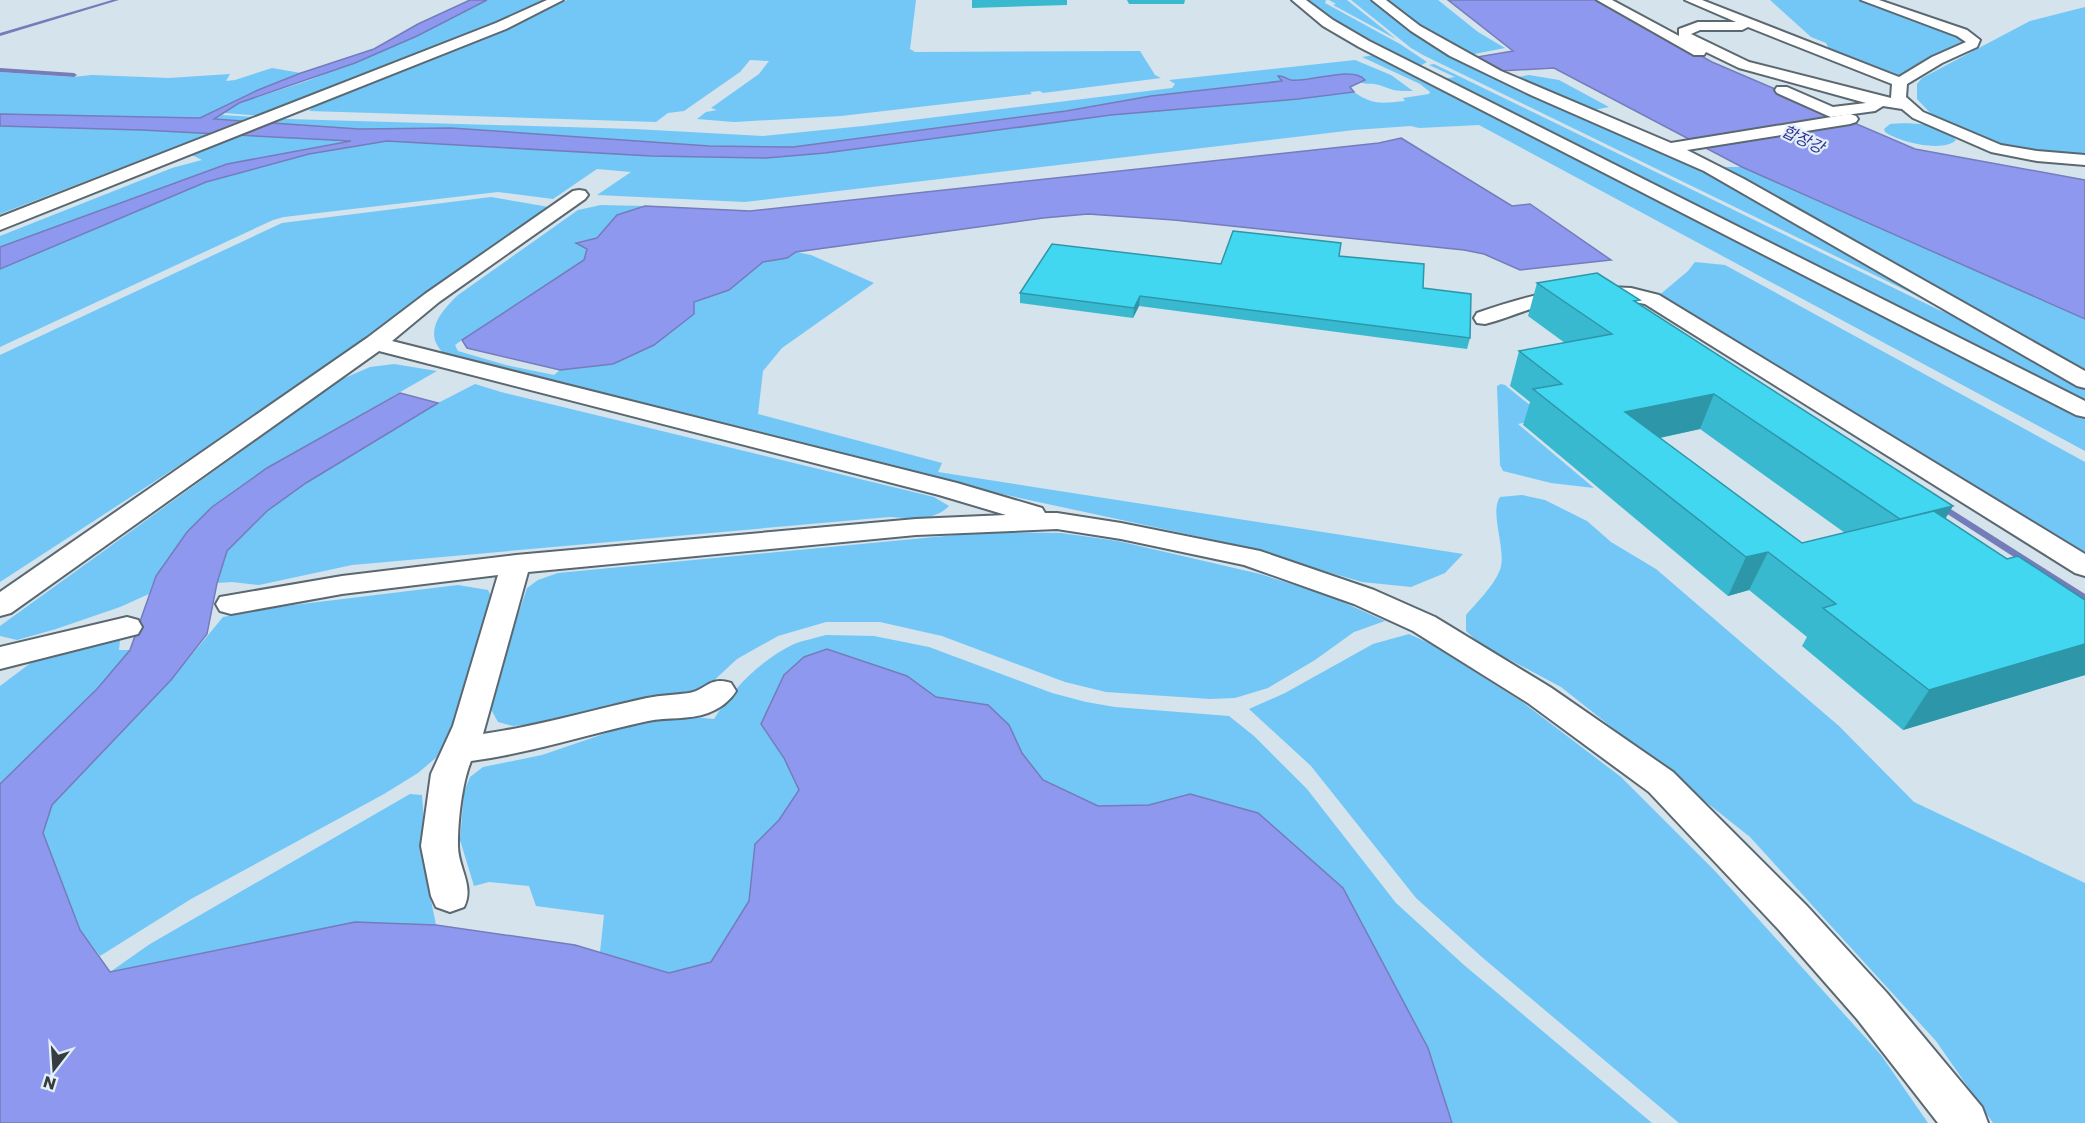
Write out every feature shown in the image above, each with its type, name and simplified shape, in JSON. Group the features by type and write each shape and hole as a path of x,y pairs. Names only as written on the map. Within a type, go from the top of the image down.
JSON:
{"street":[{"path":"0,224 501,26 557,0"},
{"path":"1298,0 1328,23 1364,44 2085,410"},
{"path":"1378,0 1408,25 1465,60 1710,167 2085,381"},
{"path":"1603,0 1683,40 1744,65 1879,101 1903,105"},
{"path":"1691,0 1900,82"},
{"path":"1867,0 1962,33 1973,40 1972,44 1937,60 1900,82"},
{"path":"1683,40 1684,32 1698,26 1727,25 1765,28"},
{"path":"1683,40 1719,62 1831,112 1880,106 1879,101"},
{"path":"1719,62 1744,65"},
{"path":"1900,82 1898,98 1903,105 1918,115 1997,149 2085,160"},
{"path":"1668,148 1855,118 1895,114 1918,115"},
{"path":"0,606 375,343 432,298 579,195"},
{"path":"1485,318 1516,306 1562,295 1600,290 1626,292 1652,299 2085,567"},
{"path":"375,343 925,483 1057,521 1121,531 1250,558 1364,597 1424,624 1539,695 1661,782 1793,918 1872,1006 1966,1123"},
{"path":"231,604 342,585 516,564 916,526 1057,521"},
{"path":"450,896 439,846 448,774 470,726 516,564"},
{"path":"0,658 127,627"},
{"path":"0,675 36,648"},
{"path":"459,750 517,742 650,710 699,704 720,691"}],"shaded area":[{"path":"487,0 548,0 523,13 262,116 224,113 239,103 307,81 417,36"},
{"path":"567,0 916,0 910,49 915,52 1140,51 1155,75 1161,78 841,116 734,122 697,119 706,112 717,110 711,108 759,74 769,61 750,60 740,72 684,111 668,113 656,122 309,111 315,105 513,26"},
{"path":"1302,0 1326,0 1325,3 1400,44 1427,62 1418,67 1335,24"},
{"path":"1329,0 1347,0 1396,39 1333,5 1336,4"},
{"path":"1351,0 1373,0 1404,25 1710,171 1956,313 1423,55"},
{"path":"1385,0 1438,0 1478,32 1505,48 1464,56 1439,41"},
{"path":"1770,0 1862,0 1962,37 1965,41 1897,76 1892,75 1830,51 1826,43 1811,37"},
{"path":"2085,7 2085,157 2004,147 1934,117 1917,99 1917,84 1922,78 2030,21"},
{"path":"1381,54 2085,416 2085,451 1479,125 1354,130 745,202 597,195 631,172 597,169 553,199 498,192 273,220 0,347 0,269 206,182 309,154 387,141 651,156 766,158 825,153 1111,115 1354,92 1367,100 1384,103 1405,101 1403,98 1429,94 1430,92 1420,84 1362,57"},
{"path":"1355,60 1391,75 1413,91 1395,90 1377,84 1363,83 1360,82 1364,80 1350,74 1151,96 1066,111 793,147 709,146 451,128 359,129 213,120 222,115 634,129 763,136 1172,88 1175,84 1169,80"},
{"path":"1434,64 1939,310 1977,323 2085,386 2085,406 1443,79 1455,77 1429,65"},
{"path":"272,68 301,73 258,90 200,118 0,114 0,72 72,77 92,75 169,78 230,74 226,81"},
{"path":"1529,75 1559,80 1609,107 1594,110 1525,83 1518,77"},
{"path":"1907,123 1935,127 1950,134 1956,140 1941,146 1921,145 1885,132 1884,129 1890,124"},
{"path":"0,126 354,140 227,164 0,247 0,236 172,168 202,160 194,156 162,152 0,214"},
{"path":"1713,167 1742,167 2085,319 2085,376 2035,347 2043,345 2026,336 2016,337"},
{"path":"491,197 549,207 269,407 0,582 0,355 282,223"},
{"path":"601,205 645,206 617,215 598,238 576,242 587,249 584,260 455,345 458,351 506,365 554,375 560,370 613,364 694,302 729,290 763,262 787,258 796,252 811,255 874,283 782,348 763,371 758,414 942,463 938,472 1463,554 1445,573 1411,587 1362,582 1228,543 932,479 448,357 440,349 435,341 435,325 444,310 458,295 578,210"},
{"path":"1695,262 1725,265 2085,462 2085,559 1657,297 1688,271"},
{"path":"394,364 437,371 267,468 187,532 156,576 149,594 120,607 17,640 0,636 0,626 340,380 370,367"},
{"path":"475,384 934,497 949,506 936,515 921,518 889,517 352,565 259,585 217,583 227,551 267,511 306,483 438,403"},
{"path":"1501,384 1546,418 1518,424 1594,488 1551,483 1503,471 1500,465 1497,386"},
{"path":"1522,495 1545,500 1587,521 1611,542 1656,569 1839,726 1914,802 2085,883 2085,1123 1993,1123 1936,1041 1750,837 1561,687 1480,644 1466,631 1466,615 1489,588 1500,570 1502,561 1497,504 1500,497"},
{"path":"987,532 1061,533 1118,541 1260,574 1327,595 1385,621 1354,632 1315,660 1268,688 1235,698 1210,699 1106,692 1065,682 942,636 880,622 826,622 778,636 737,659 709,685 686,694 542,723 513,726 498,722 488,704 527,588 538,580 558,573"},
{"path":"458,585 488,590 492,598 445,750 418,773 384,794 191,899 100,956 80,930 43,833 52,805 171,680 223,617 277,607"},
{"path":"1409,634 1429,643 1521,701 1621,777 1715,871 1881,1055 1928,1123 1679,1123 1483,958 1416,898 1311,766 1249,709 1285,693 1373,644"},
{"path":"826,635 874,636 929,647 1052,693 1086,702 1115,707 1229,716 1254,736 1307,789 1396,903 1464,965 1652,1123 1452,1123 1428,1048 1190,794 1149,805 1098,806 1043,780 1022,753 1009,725 988,705 936,697 907,676 784,758 799,790 779,820 755,844 749,901 711,962 669,973 600,952 604,915 536,906 529,886 489,882 474,886 460,840 464,792 470,777 483,767 542,755 636,723 693,717 714,719 739,686 759,666 794,644"},
{"path":"120,640 119,650 130,650 97,689 0,784 0,686 36,659"},
{"path":"410,794 422,795 429,890 436,925 355,922 110,972 150,944"}],"water":[{"path":"470,0 487,0 417,36 355,63 239,103 214,119 359,129 451,128 709,146 793,147 1066,111 1151,96 1282,81 1278,76 1299,80 1351,74 1365,80 1350,87 1354,92 1111,115 825,153 766,158 651,156 387,141 309,154 206,182 0,269 0,247 227,164 351,141 142,130 0,126 0,114 200,118 258,90 374,49 418,24"},
{"name":"합장강","path":"1448,0 1599,0 1712,62 1915,149 2085,180 2085,319 1742,167 1554,68 1499,71 1471,58 1513,51"},
{"path":"1401,138 1512,206 1530,204 1611,260 1520,270 1484,254 1464,250 1174,220 1088,214 1043,218 796,252 787,258 763,262 729,290 694,302 694,314 654,345 613,364 560,370 467,348 462,340 584,260 587,249 576,243 597,238 617,215 645,206 750,211 1379,143"},
{"path":"400,393 438,403 306,483 267,511 227,551 217,583 207,634 171,680 52,805 43,833 80,930 110,972 355,922 436,925 575,945 669,973 711,962 749,901 755,844 779,820 799,790 784,758 761,724 784,675 804,657 827,649 907,676 936,697 988,705 1009,725 1022,753 1043,780 1098,806 1149,805 1190,794 1258,813 1343,888 1428,1048 1452,1123 0,1123 0,784 97,689 130,650 156,576 187,532 212,507 267,468"}],"building":[{"path":"1233,231 1341,243 1339,256 1424,264 1423,288 1471,294 1470,338 1140,296 1134,308 1020,293 1052,244 1221,264"},
{"path":"1597,273 1640,300 1634,301 1953,506 1900,519 1714,394 1625,412 1802,543 1934,511 2007,559 2018,556 2085,600 2085,644 1929,690 1823,608 1836,604 1768,552 1746,557 1533,389 1562,384 1519,351 1612,334 1537,283"}],"waterway":[{"path":"0,35 117,0"},
{"path":"0,70 74,75"},
{"path":"1938,504 2085,599"}]}
